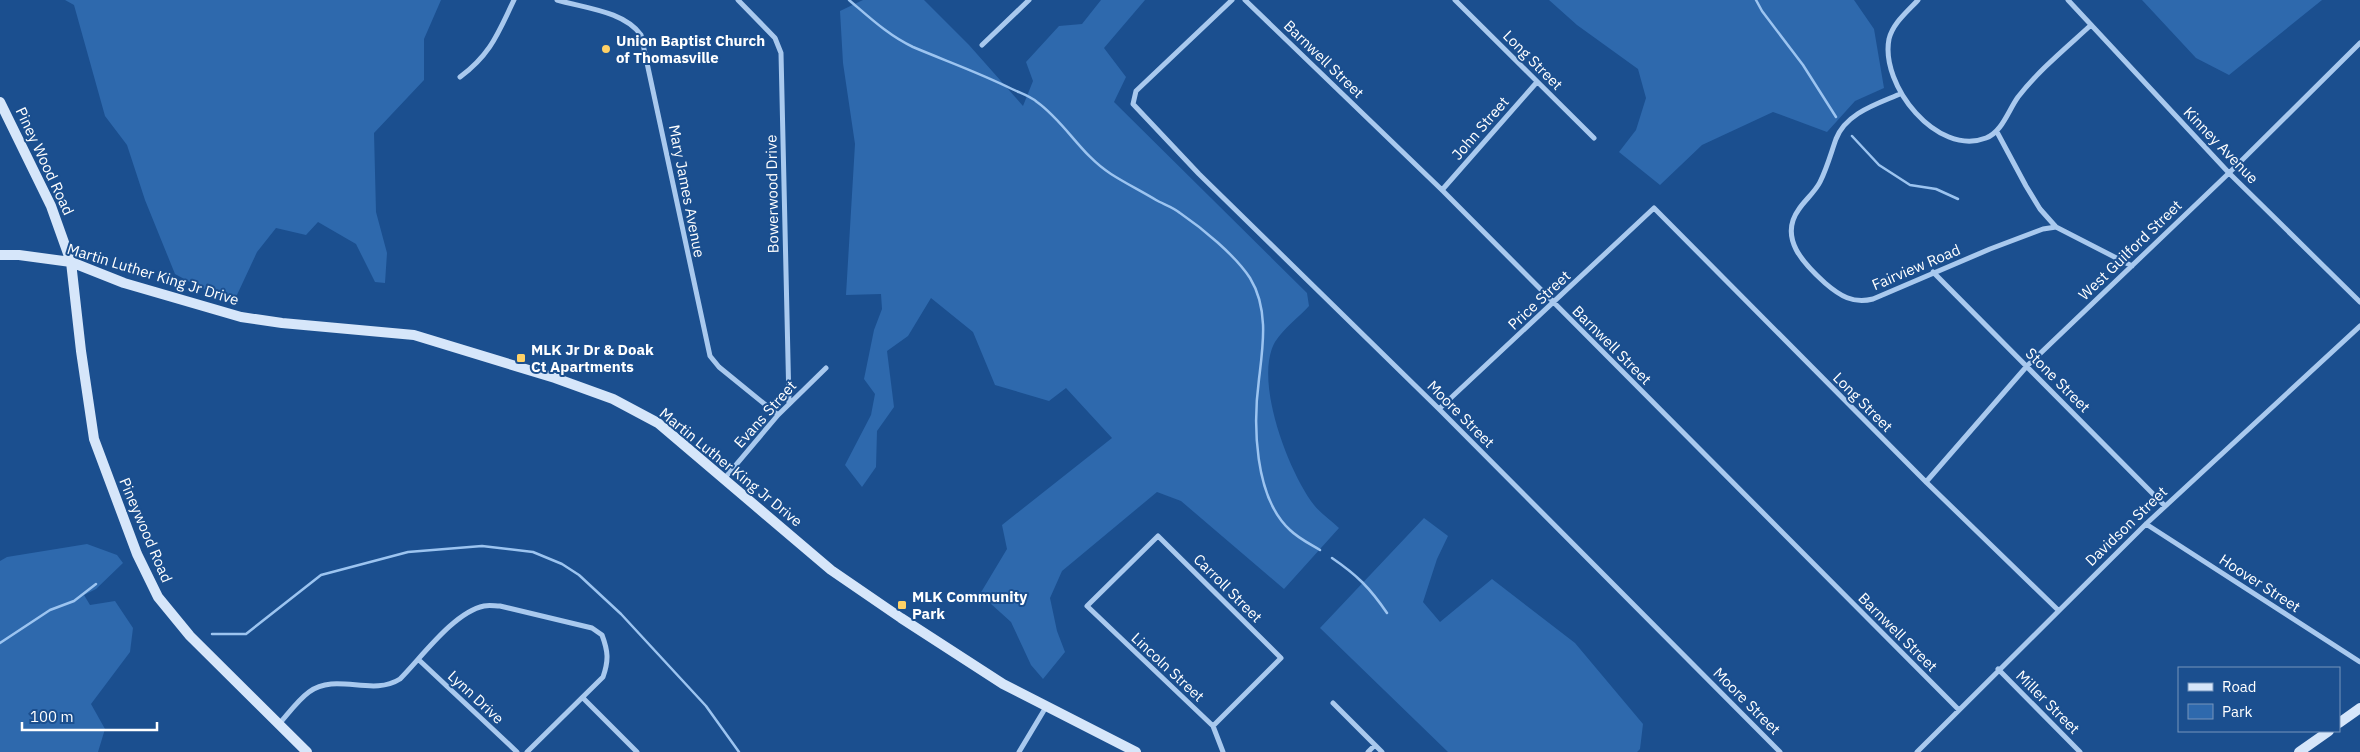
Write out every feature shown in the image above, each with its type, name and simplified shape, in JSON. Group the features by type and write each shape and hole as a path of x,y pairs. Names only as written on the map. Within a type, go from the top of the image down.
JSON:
{"street":[{"path":"460,77 477,65 492,47 514,0"},
{"name":"Mary James Avenue","path":"556,0 619,18 635,27 641,35 710,356 718,367 778,415"},
{"name":"Bowerwood Drive","path":"738,0 775,38 781,54 789,403"},
{"path":"982,45 1028,0"},
{"name":"Moore Street","path":"1232,0 1136,92 1133,104 1138,112 1439,408 1780,752"},
{"name":"Barnwell Street","path":"1245,0 1442,190 1553,304 1959,710"},
{"name":"Long Street","path":"1455,0 1594,138"},
{"path":"1918,0 1900,19 1890,38 1888,54 1890,72 1900,94 1929,125 1955,139 1973,142 1997,132 2012,106 2028,85 2091,25"},
{"name":"Kinney Avenue","path":"2068,0 2229,173 2360,302"},
{"name":"West Guilford Street","path":"1926,482 2027,366 2229,173 2360,43"},
{"name":"John Street","path":"1442,190 1537,82"},
{"name":"Fairview Road","path":"1900,94 1851,118 1837,137 1819,185 1794,216 1790,225 1791,240 1794,247 1808,266 1836,292 1850,300 1865,301 1874,299 1990,248 2044,229 2056,227"},
{"name":"Piney Wood Road","path":"0,102 51,206 71,262"},
{"path":"1997,132 2040,209 2056,227 2132,266"},
{"name":"Long Street","path":"1654,208 1926,482 2058,610"},
{"name":"Price Street","path":"1439,408 1654,208"},
{"name":"Martin Luther King Jr Drive","path":"0,255 18,255 71,262 124,283 241,317 282,323 414,335 555,378 613,399 658,423 831,570 1003,684 1136,752"},
{"name":"Pineywood Road","path":"71,262 81,351 94,439 137,554 158,597 190,636 307,752"},
{"name":"Stone Street","path":"1934,272 2165,506"},
{"name":"Davidson Street","path":"1917,752 2146,524 2360,326"},
{"name":"Evans Street","path":"724,479 789,403 826,368"},
{"name":"Hoover Street","path":"2146,524 2360,662"},
{"name":"Lincoln Street","path":"1158,536 1087,606 1213,726 1223,752"},
{"name":"Carroll Street","path":"1158,536 1281,658 1213,726"},
{"path":"279,724 308,692 324,684 390,685 400,679 455,622 472,610 485,605 515,609 581,624 602,635 608,653 608,665 603,677 527,752"},
{"name":"Lynn Drive","path":"419,660 517,752"},
{"name":"Miller Street","path":"1998,670 2080,752"},
{"path":"583,698 637,752"},
{"path":"1332,703 1382,752"},
{"path":"1020,752 1046,707"},
{"path":"2340,722 2360,708"},
{"path":"2299,752 2327,732"},
{"path":"1368,752 1375,745"}],"green space":[{"path":"65,0 441,0 424,39 424,80 374,133 376,212 387,253 385,283 375,282 356,244 318,222 306,235 276,228 257,252 236,297 201,288 175,274 145,200 127,145 105,116 74,5"},
{"path":"863,0 924,0 969,45 1023,106 1033,81 1026,62 1059,26 1082,24 1101,0 1145,0 1104,48 1126,77 1114,102 1307,293 1309,306 1278,337 1269,359 1268,379 1271,402 1285,449 1304,490 1316,508 1339,528 1284,589 1181,501 1157,492 1062,571 1050,598 1057,631 1065,652 1043,679 1031,665 1011,622 980,594 1007,549 1002,525 1112,438 1066,388 1049,401 995,385 973,332 931,298 908,336 887,351 894,407 877,431 876,467 862,487 845,465 871,415 875,394 864,379 874,330 882,309 881,294 846,295 855,144 843,63 840,11"},
{"path":"1549,0 1854,0 1874,29 1884,88 1855,101 1827,132 1773,112 1702,145 1660,185 1619,152 1636,130 1646,98 1638,69 1577,25"},
{"path":"2142,0 2322,0 2229,75 2196,58"},
{"path":"1424,518 1448,536 1437,559 1423,602 1440,622 1492,579 1575,643 1643,724 1640,749 1637,752 1448,752 1320,628"},
{"path":"87,544 117,555 123,563 96,589 84,595 90,605 115,601 133,628 130,652 91,704 105,729 98,752 0,752 0,561 7,557"}],"waterway":[{"path":"849,0 904,43 988,78 1034,100 1047,110 1100,166 1122,181 1171,207 1198,226 1218,242 1244,269 1256,290 1262,315 1263,341 1256,417 1259,459 1263,480 1269,499 1278,516 1293,533 1320,550"},
{"path":"1756,0 1762,11 1803,65 1836,117"},
{"path":"1852,136 1879,165 1910,185 1936,189 1958,199"},
{"path":"212,634 246,634 321,575 408,552 482,546 533,552 562,564 579,575 621,614 706,706 739,752"},
{"path":"1332,558 1362,582 1387,613"},
{"path":"0,643 50,610 74,601 96,584"}],"place":[{"name":"Union Baptist Church of Thomasville","path":"606,49"},
{"name":"MLK Jr Dr & Doak Ct Apartments","path":"521,358"},
{"name":"MLK Community Park","path":"902,605"}]}
